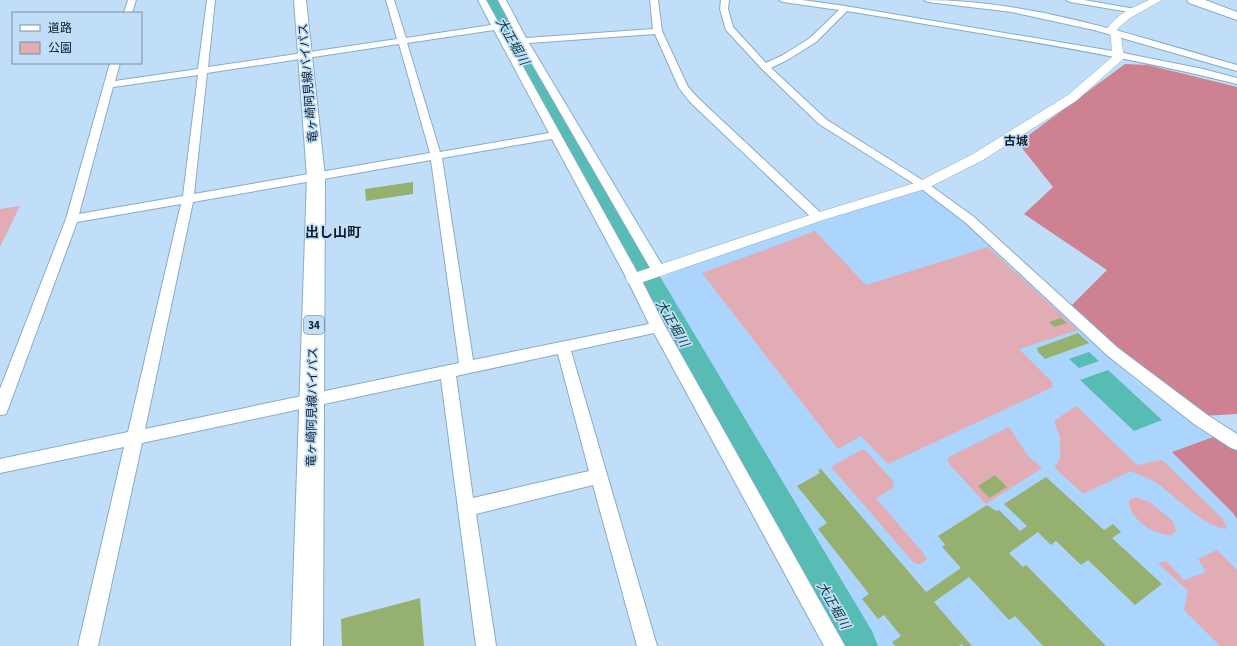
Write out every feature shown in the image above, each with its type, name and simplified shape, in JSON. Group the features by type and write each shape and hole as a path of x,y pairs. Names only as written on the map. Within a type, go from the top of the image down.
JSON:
{"main road":[{"name":"竜ヶ崎阿見線バイパス","path":"300,0 316,177 313,399 307,646"},
{"path":"1194,0 1237,16"}],"street":[{"path":"128,12 132,0"},
{"path":"88,646 188,199 211,0"},
{"path":"390,0 436,156 467,367"},
{"path":"482,0 496,27 507,42 555,135 634,278 658,326 834,646"},
{"path":"502,0 522,40 658,270"},
{"path":"654,0 658,30 684,88 694,100 818,217"},
{"path":"725,0 724,9 729,28 765,67 823,122 922,185 970,220 1113,352 1200,419 1237,443"},
{"path":"783,0 813,1 845,8 1118,55 1203,72 1237,81"},
{"path":"931,0 1012,10 1114,33 1237,68"},
{"path":"1070,0 1135,11"},
{"path":"634,278 818,217 922,185 978,157 1072,98 1118,58 1116,37 1112,29 1115,24 1135,11 1157,0"},
{"path":"765,67 786,57 812,40 845,8"},
{"path":"109,86 496,27"},
{"path":"507,42 658,30"},
{"path":"0,409 72,219 115,64"},
{"path":"72,219 555,135"},
{"path":"0,466 658,326"},
{"path":"563,346 598,476 647,646"},
{"path":"448,371 486,646"},
{"path":"466,508 598,476"}],"shaded area":[{"path":"1125,64 1148,65 1237,87 1237,414 1203,416 1109,345 1070,307 1107,270 1024,214 1053,187 1018,143"},
{"path":"919,190 924,191 967,223 1137,382 1237,450 1237,646 872,646 780,495 659,279 701,260"},
{"path":"1089,352 1099,361 1079,368 1069,359"},
{"path":"1108,370 1162,420 1134,431 1080,380"},
{"path":"1216,436 1237,450 1237,519 1233,513 1172,452"}],"green space":[{"path":"20,206 0,247 0,209"},
{"path":"815,231 866,285 988,247 1078,330 1019,349 1052,382 1053,387 888,464 861,436 838,449 702,273"},
{"path":"1076,406 1137,465 1162,460 1222,518 1227,529 1208,523 1189,510 1162,487 1148,478 1131,471 1083,494 1054,467 1060,459 1060,437 1054,421"},
{"path":"1009,427 1028,456 1042,468 986,504 950,465 947,458"},
{"path":"861,450 865,450 894,482 893,488 876,498 924,554 927,560 920,564 914,563 831,467"},
{"path":"1136,497 1151,503 1173,521 1176,531 1172,535 1158,533 1138,520 1133,514 1129,500"},
{"path":"1217,550 1237,570 1237,646 1220,646 1184,610 1188,591 1158,563 1166,561 1184,580 1206,572 1198,559"}],"building":[{"path":"413,182 413,194 366,201 365,189"},
{"path":"1061,318 1067,323 1054,327 1049,322"},
{"path":"1078,333 1089,343 1045,359 1038,352 1037,348"},
{"path":"821,469 926,592 961,568 942,547 945,545 938,536 987,505 996,511 999,510 1020,531 1027,526 1004,504 1046,477 1104,530 1113,524 1121,532 1112,538 1162,584 1135,605 1088,560 1081,565 1056,541 1051,545 1038,532 1009,553 1023,567 1026,565 1106,646 1043,646 1015,616 1009,620 969,577 934,602 972,646 963,646 962,644 959,646 895,646 892,642 901,636 884,615 878,619 862,599 869,594 818,529 827,523 797,486 820,473 818,470"},
{"path":"995,475 1007,487 989,498 978,486"},
{"path":"420,598 424,646 342,646 341,619"}],"waterway":[{"name":"大正堀川","path":"490,0 595,188 857,646"}],"district":[{"name":"古城","path":"1016,141"},
{"name":"出し山町","path":"333,232"}]}
